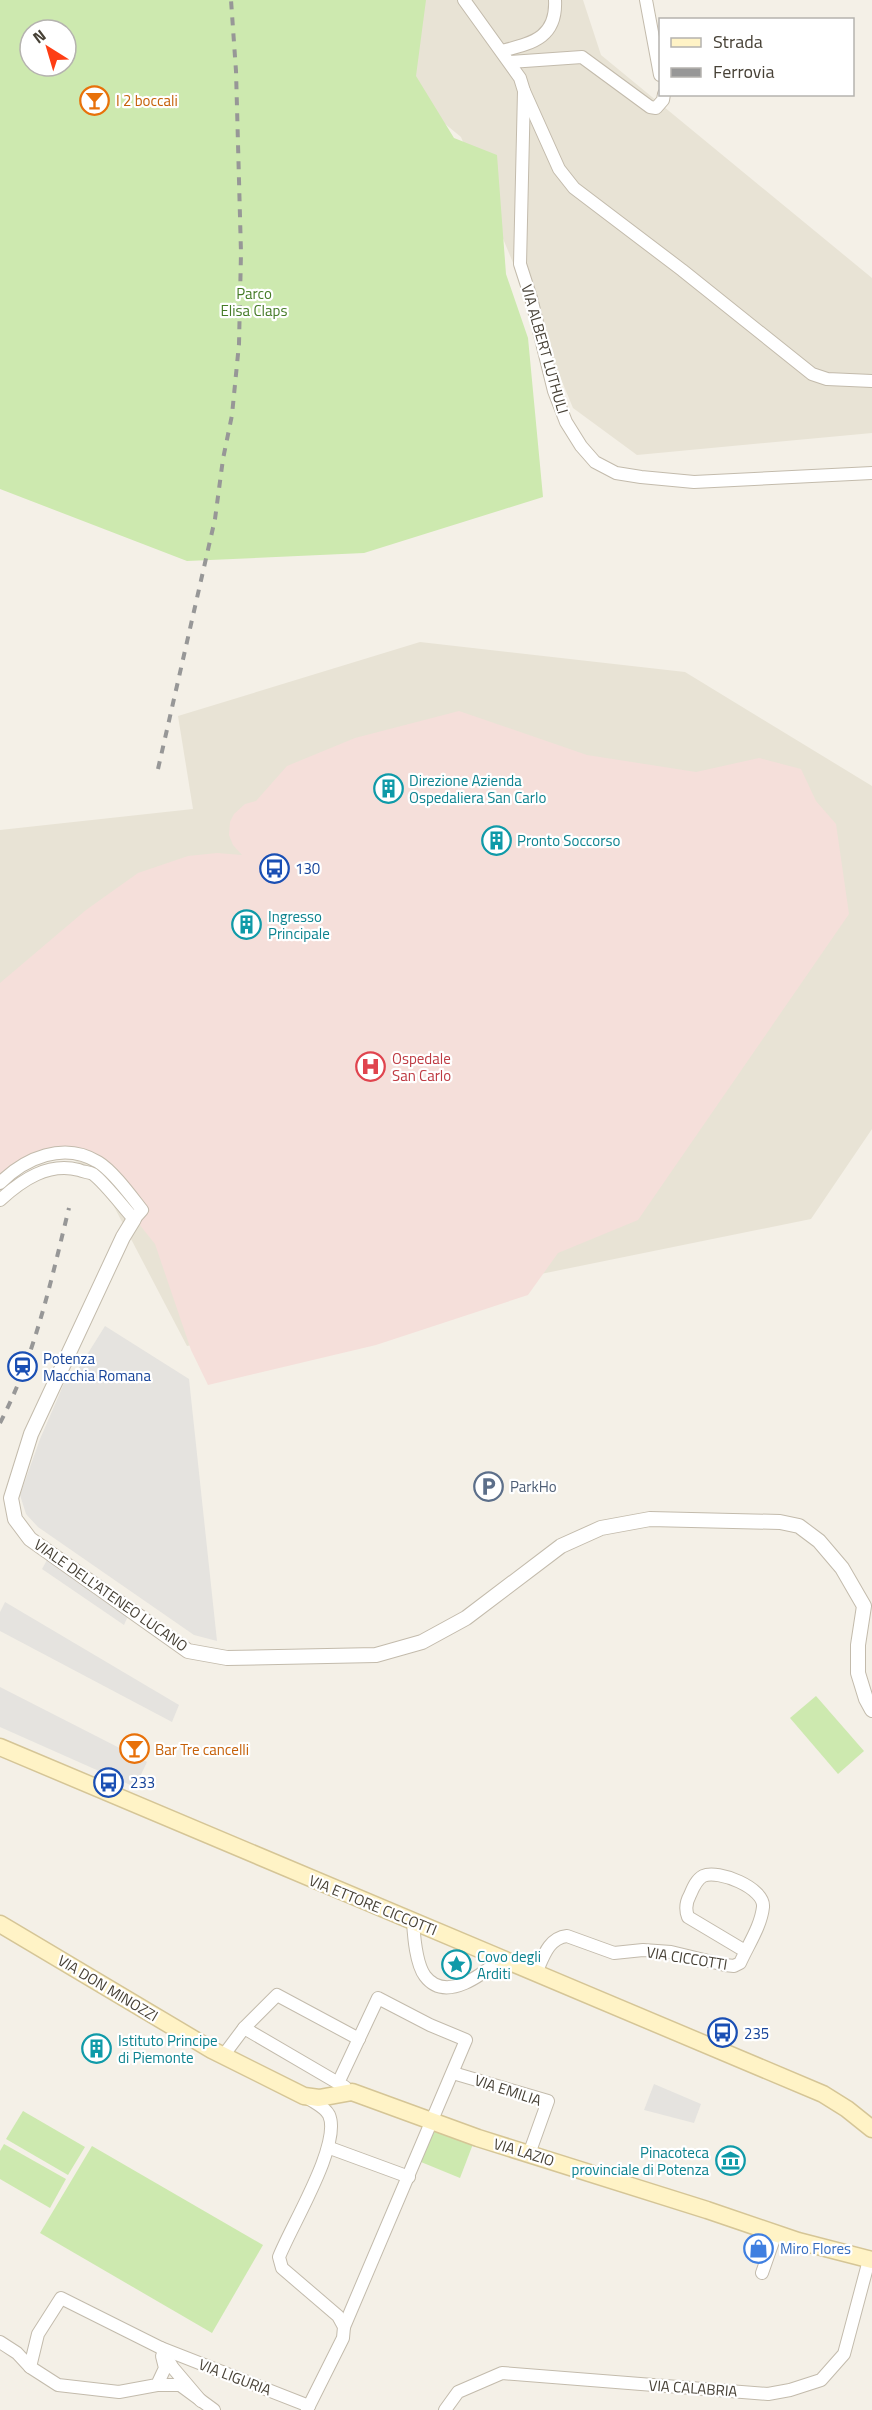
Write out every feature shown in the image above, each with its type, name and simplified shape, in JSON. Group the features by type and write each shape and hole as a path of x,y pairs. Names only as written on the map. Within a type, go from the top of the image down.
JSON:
{"main road":[{"name":"VIA ETTORE CICCOTTI","path":"0,1747 823,2094 872,2129"},
{"name":"VIA DON MINOZZI","path":"0,1924 224,2056 304,2096"},
{"path":"304,2096 319,2098 352,2092"},
{"name":"VIA LAZIO","path":"352,2092 432,2122 529,2154 776,2233 870,2260"}],"street":[{"name":"VIA ALBERT LUTHULI","path":"464,0 520,78 559,169 574,188 682,270 812,374 827,379 872,381"},
{"path":"506,56 547,32 553,23 555,0"},
{"path":"646,0 659,70"},
{"path":"506,56 582,57 650,107 656,108 664,96"},
{"name":"VIA ALBERT LUTHULI","path":"524,91 520,264 531,298 554,391 566,422 580,446 595,462 616,473 694,482 872,473"},
{"path":"0,1183 27,1161 42,1155 57,1152 76,1154 98,1161 138,1215"},
{"path":"0,1200 19,1183 39,1173 56,1168 72,1168 92,1174 138,1215"},
{"name":"VIALE DELL'ATENEO LUCANO","path":"138,1215 123,1237 31,1434 10,1498 15,1520 30,1539 188,1651 226,1658 376,1655 422,1642 466,1618 561,1546 601,1527 650,1519 780,1522 799,1526 819,1541 868,1603 858,1645 858,1672 866,1699 872,1710"},
{"name":"VIA CICCOTTI","path":"536,1973 550,1945 560,1937 567,1936 614,1953 642,1950 672,1952 725,1965 734,1966 740,1963 759,1923 764,1905 761,1897 749,1886 724,1876 711,1874 700,1877 693,1886 685,1911 687,1917 745,1951"},
{"path":"413,1922 415,1945 424,1976 434,1985 453,1987 479,1977 502,1958"},
{"path":"224,2056 244,2028 277,1995 359,2039"},
{"path":"308,2408 344,2333 466,2040 430,2025 378,1998 339,2081"},
{"path":"244,2028 339,2081 352,2092"},
{"name":"VIA EMILIA","path":"453,2073 548,2101 529,2154"},
{"path":"304,2096 327,2112 332,2129 330,2148 279,2257 282,2268 338,2316 344,2333"},
{"path":"330,2148 409,2177"},
{"path":"762,2273 776,2233"},
{"name":"VIA CALABRIA","path":"445,2410 458,2392 502,2373 768,2394 821,2380 844,2354 870,2260"},
{"name":"VIA LIGURIA","path":"30,2367 38,2334 61,2298 161,2348 308,2408"},
{"path":"0,2342 17,2353 30,2367 58,2385 119,2391 157,2385 180,2385 214,2410"},
{"path":"157,2385 165,2368 161,2348"},
{"path":"161,2348 201,2401"}],"shaded area":[{"path":"414,0 583,0 601,55 872,278 872,433 637,455 573,408 461,137 405,91"},
{"name":"Ospedale San Carlo","path":"420,642 685,672 872,786 872,1129 811,1219 187,1346 97,1174 26,1131 0,1160 0,830 193,809 178,716"},
{"name":"Ospedale San Carlo","path":"459,711 587,755 696,772 759,758 801,769 816,801 836,824 849,914 638,1220 558,1253 528,1295 376,1345 208,1385 191,1350 155,1244 135,1219 142,1210 98,1161 57,1152 0,1182 0,983 86,910 138,873 188,856 217,853 242,855 233,845 229,835 230,822 234,814 245,804 256,801 287,766 355,738"},
{"path":"105,1326 189,1379 217,1641 194,1635 38,1527 26,1514 20,1495 40,1439 69,1372 75,1374"},
{"path":"47,1560 128,1616 124,1625 42,1569"},
{"path":"5,1602 179,1705 172,1722 0,1631 0,1612"},
{"path":"0,1687 147,1762 135,1787 0,1727"},
{"path":"654,2084 701,2104 694,2123 644,2110"}],"green space":[{"name":"Parco Elisa Claps","path":"0,0 426,0 416,76 454,138 497,155 506,274 528,338 543,497 364,553 187,561 0,489"},
{"path":"816,1696 864,1751 838,1774 790,1718"},
{"path":"23,2111 85,2147 68,2175 6,2139"},
{"path":"434,2129 473,2144 460,2178 421,2162"},
{"path":"4,2144 66,2179 50,2208 0,2179 0,2151"},
{"path":"92,2146 263,2245 212,2333 40,2233"}],"railway":[{"path":"158,769 215,519 232,415 239,344 241,253 236,71 231,0"},
{"path":"0,1423 32,1345 69,1208"}],"place":[{"name":"I 2 boccali","path":"95,100"},
{"name":"Direzione Azienda Ospedaliera San Carlo","path":"388,789"},
{"name":"Pronto Soccorso","path":"496,840"},
{"name":"130","path":"274,868"},
{"name":"Ingresso Principale","path":"247,925"},
{"name":"Ospedale San Carlo","path":"371,1067"},
{"name":"Potenza Macchia Romana","path":"22,1367"},
{"name":"ParkHo","path":"489,1486"},
{"name":"Bar Tre cancelli","path":"134,1749"},
{"name":"233","path":"109,1782"},
{"name":"Covo degli Arditi","path":"456,1965"},
{"name":"235","path":"723,2033"},
{"name":"Istituto Principe di Piemonte","path":"97,2049"},
{"name":"Pinacoteca provinciale di Potenza","path":"730,2161"},
{"name":"Miro Flores","path":"759,2248"}]}
